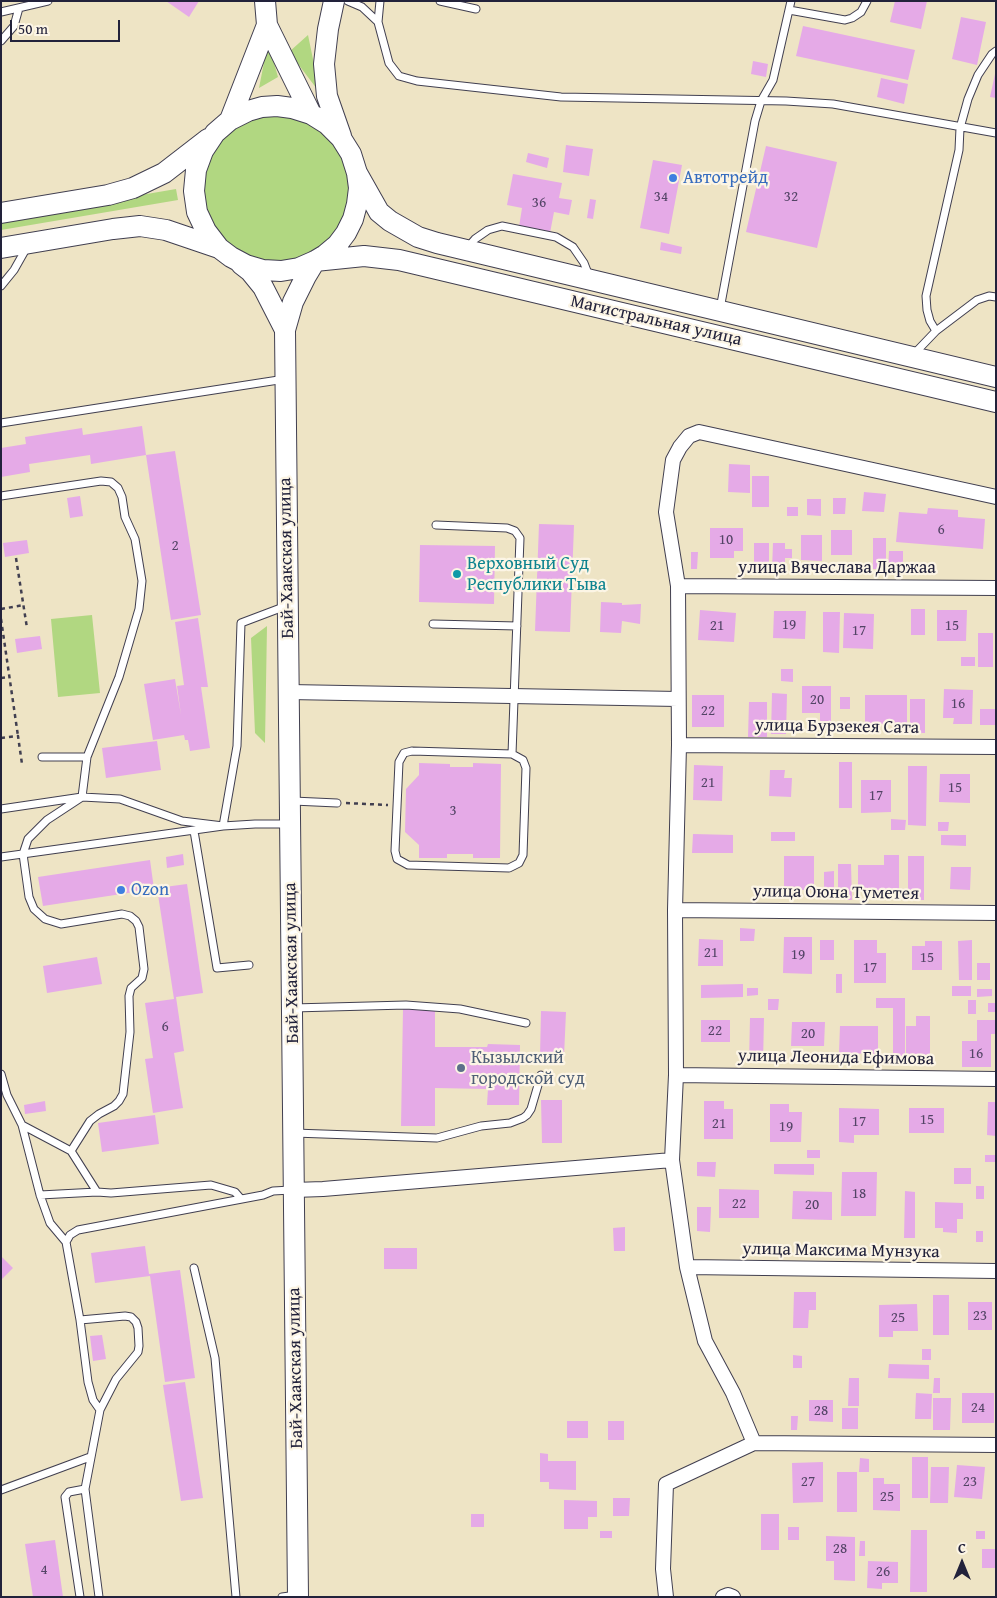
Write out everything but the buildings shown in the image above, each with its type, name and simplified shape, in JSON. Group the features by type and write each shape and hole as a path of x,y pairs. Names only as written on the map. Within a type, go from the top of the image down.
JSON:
{"main road":[{"path":"265,1 267,25 311,114"},
{"path":"334,1 328,29 324,64 327,96 341,138"},
{"path":"225,252 206,231 200,218 194,191 196,170 203,151 223,127 267,25"},
{"path":"1,213 108,195 133,188 164,173 223,127 248,111 277,106 311,114 327,124 341,138 351,154 359,188 353,219 337,245 315,261 298,268 281,271 263,270 246,265 225,252 166,230 140,226 1,248"},
{"name":"Магистральная улица","path":"357,173 376,206 390,221 418,237 590,281 996,377"},
{"name":"Бай-Хаакская улица","path":"225,252 250,271 263,287 285,330"},
{"name":"Магистральная улица","path":"315,261 364,256 399,260 996,402"},
{"name":"Бай-Хаакская улица","path":"296,1596 294,1190 285,330 296,296 315,261"}],"street":[{"path":"754,1443 733,1393 706,1341 687,1268 672,1160 676,1075 675,910 679,744 678,586 666,512 673,460 689,436 699,432 996,497"},
{"name":"улица Вячеслава Даржаа","path":"678,586 996,588"},
{"path":"289,692 678,699"},
{"name":"улица Бурзекея Сата","path":"679,744 996,747"},
{"name":"улица Оюна Туметея","path":"675,910 996,913"},
{"name":"улица Леонида Ефимова","path":"676,1075 996,1079"},
{"path":"294,1190 672,1160"},
{"name":"улица Максима Мунзука","path":"687,1268 996,1271"},
{"path":"666,1597 663,1569 666,1484 754,1443 996,1445"},
{"path":"723,1597 728,1595 733,1597"}],"lane":[{"path":"1,12 48,1"},
{"path":"348,1 362,6 378,22"},
{"path":"380,1 378,22 389,63 399,76 417,81 561,97 833,104 996,133"},
{"path":"440,1 476,10"},
{"path":"720,312 755,121 762,101 773,80 791,1"},
{"path":"789,10 845,20 861,12 867,1"},
{"path":"1,41 14,26 19,8"},
{"path":"936,331 930,321 926,296 959,150 960,128 968,99 978,75 996,51"},
{"path":"465,250 475,239 488,230 502,226 556,237 573,247 584,263 590,281"},
{"path":"1,286 14,270 29,243"},
{"path":"911,357 936,331 977,300 989,296 996,297"},
{"path":"1,423 285,379"},
{"path":"1,496 101,481 111,482 118,488 122,497 125,517 135,539 142,581 139,609 119,677 87,756 82,797 47,820 28,839 23,854 29,897 34,909 44,919 61,924 122,914 130,916 139,927 144,969 142,978 131,988 129,996 130,1032 123,1094 114,1106 98,1114 90,1121 71,1151"},
{"path":"436,525 507,528 518,534 520,542 512,754"},
{"path":"224,826 237,746 240,622 288,605"},
{"path":"433,624 517,626"},
{"path":"408,751 512,754 520,757 526,768 523,855 520,863 513,868 408,865 397,859 395,851 398,762 402,755 408,751"},
{"path":"42,756 87,756"},
{"path":"1,809 82,797 120,799 182,821 224,826"},
{"path":"290,801 337,803"},
{"path":"1,857 224,826 266,823 290,824"},
{"path":"194,831 217,968 249,966"},
{"path":"292,1008 406,1005 460,1009 526,1023"},
{"path":"1,1074 7,1094 22,1125 40,1195 50,1223 66,1242 80,1320 88,1382 93,1400 100,1410"},
{"path":"293,1134 438,1138 481,1126 510,1123 523,1118 531,1109 541,1075"},
{"path":"22,1125 71,1151 98,1192"},
{"path":"40,1195 111,1193 211,1185 235,1192 242,1199"},
{"path":"66,1242 70,1235 78,1230 263,1195 273,1191 294,1190"},
{"path":"194,1268 214,1358 236,1597"},
{"path":"80,1320 131,1317 136,1322 138,1328 140,1346 138,1352 116,1379 100,1410 90,1457 85,1489 99,1597"},
{"path":"1,1490 90,1457"},
{"path":"80,1597 65,1497 68,1492 85,1489"}],"path":[{"path":"16,558 27,628"},
{"path":"1,609 24,605"},
{"path":"1,619 22,764"},
{"path":"1,678 10,677"},
{"path":"1,738 18,736"},
{"path":"337,803 397,805"}],"green space":[{"path":"308,35 320,93 289,52"},
{"path":"268,42 278,77 259,88"},
{"path":"276,115 304,120 328,136 344,160 349,188 344,216 328,240 304,256 276,261 248,256 224,240 208,216 203,188 208,160 224,136 248,120"},
{"path":"176,189 178,200 1,230 1,219"},
{"path":"92,615 100,693 58,697 51,619"},
{"path":"267,626 265,743 255,733 251,638"}],"place":[{"name":"Автотрейд","path":"673,178"},
{"name":"Верховный Суд Республики Тыва","path":"457,574"},
{"name":"Ozon","path":"121,890"},
{"name":"Кызылский городской суд","path":"461,1068"}]}
